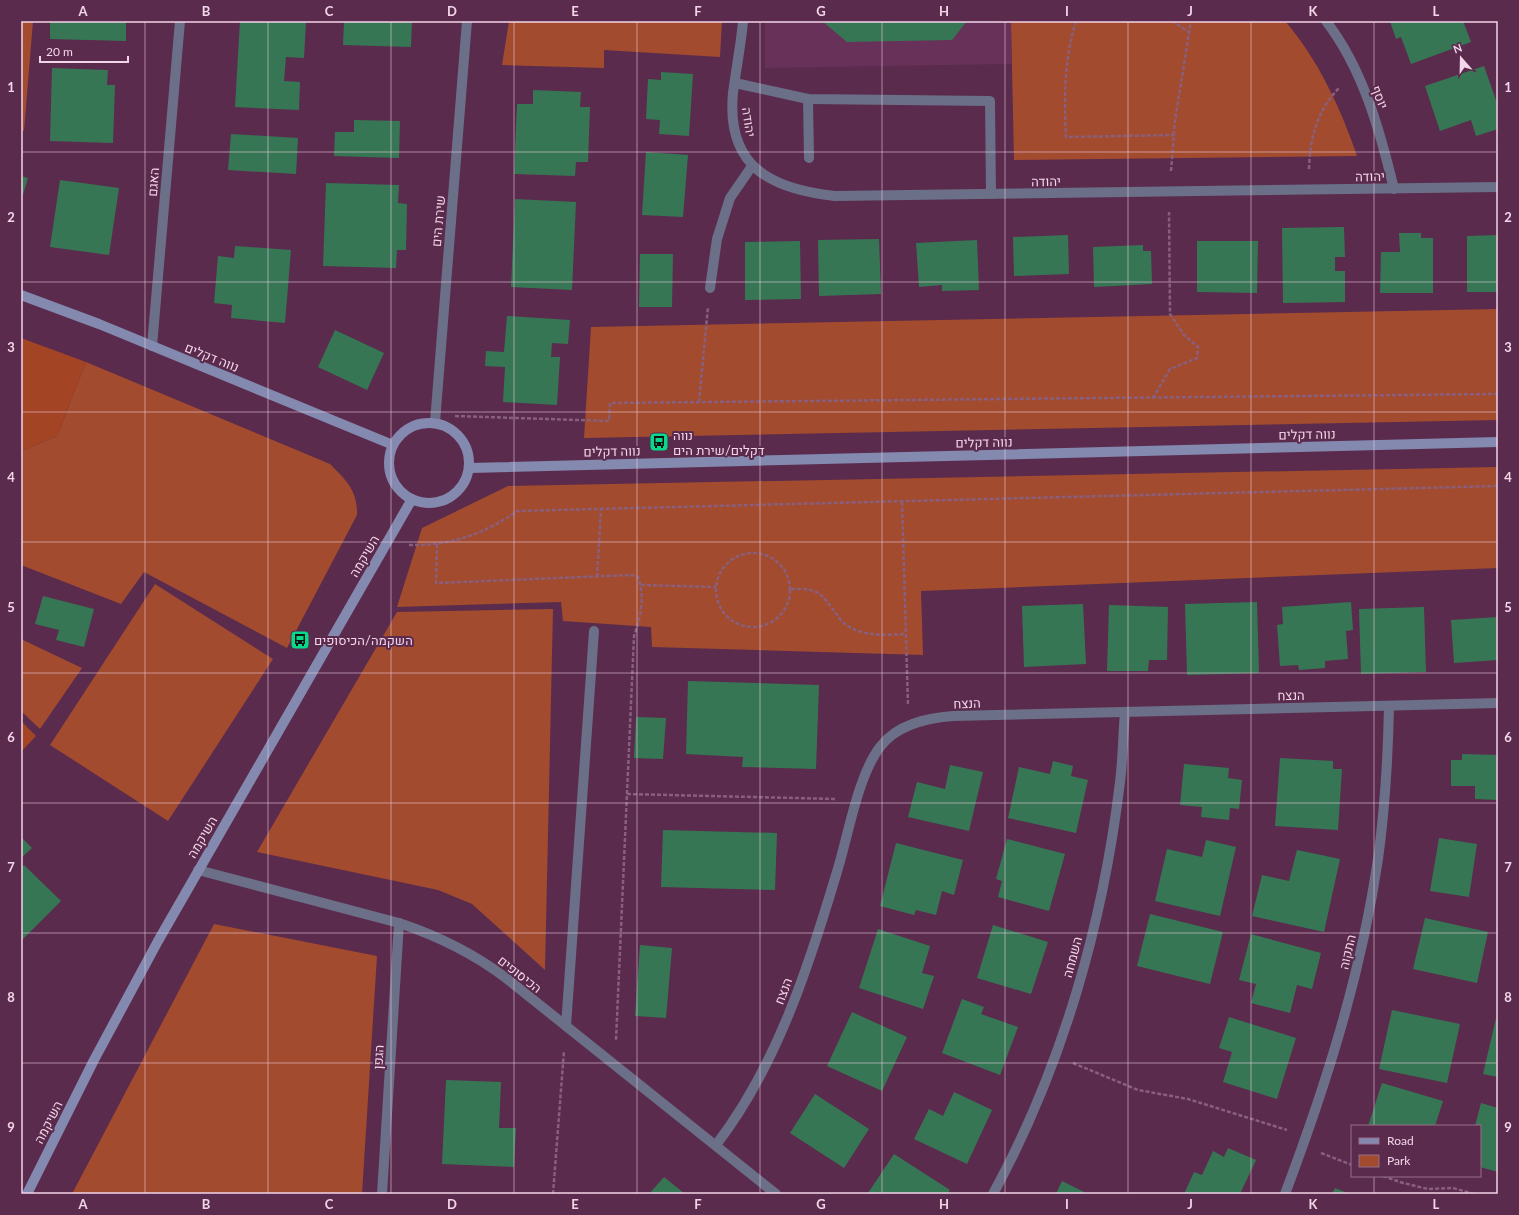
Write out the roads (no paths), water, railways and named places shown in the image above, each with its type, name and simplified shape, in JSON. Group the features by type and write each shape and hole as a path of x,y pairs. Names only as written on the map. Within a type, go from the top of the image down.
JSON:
{"street":[{"name":"האגם","path":"152,346 180,21"},
{"name":"שירת הים","path":"435,419 467,21"},
{"name":"יהודה","path":"743,21 735,83 733,117 736,136 743,152 752,166 764,176 779,184 814,194 835,196 1498,187"},
{"name":"יוסף","path":"1326,21 1352,64 1369,103 1384,144 1394,189"},
{"path":"735,83 808,100 990,101 991,194"},
{"path":"808,100 809,158"},
{"path":"710,288 717,239 730,198 752,166"},
{"name":"נווה דקלים","path":"21,295 152,346 393,445"},
{"path":"435,419 461,438 470,455 470,468 463,485 449,498 431,503 412,499 402,492 391,476 389,458 393,445 400,435 410,427 435,419"},
{"name":"נווה דקלים","path":"470,468 1498,442"},
{"name":"השיקמה","path":"27,1194 98,1053 198,870 412,499"},
{"path":"566,1026 594,631"},
{"name":"הנצח","path":"716,1145 733,1123 749,1097 780,1034 809,960 836,876 862,784 874,756 889,737 909,725 930,719 953,716 1498,703"},
{"name":"התקוה","path":"1285,1194 1307,1136 1341,1030 1362,944 1378,860 1387,779 1389,706"},
{"name":"השמחה","path":"993,1194 1030,1117 1055,1055 1077,989 1093,928 1110,850 1120,781 1125,712"},
{"name":"הכיסופים","path":"198,870 399,923 436,936 472,955 496,970 776,1194"},
{"name":"הגפן","path":"382,1194 399,923"}],"place":[{"name":"נווה דקלים/שירת הים","path":"659,442"},
{"name":"השקמה/הכיסופים","path":"300,640"}]}
